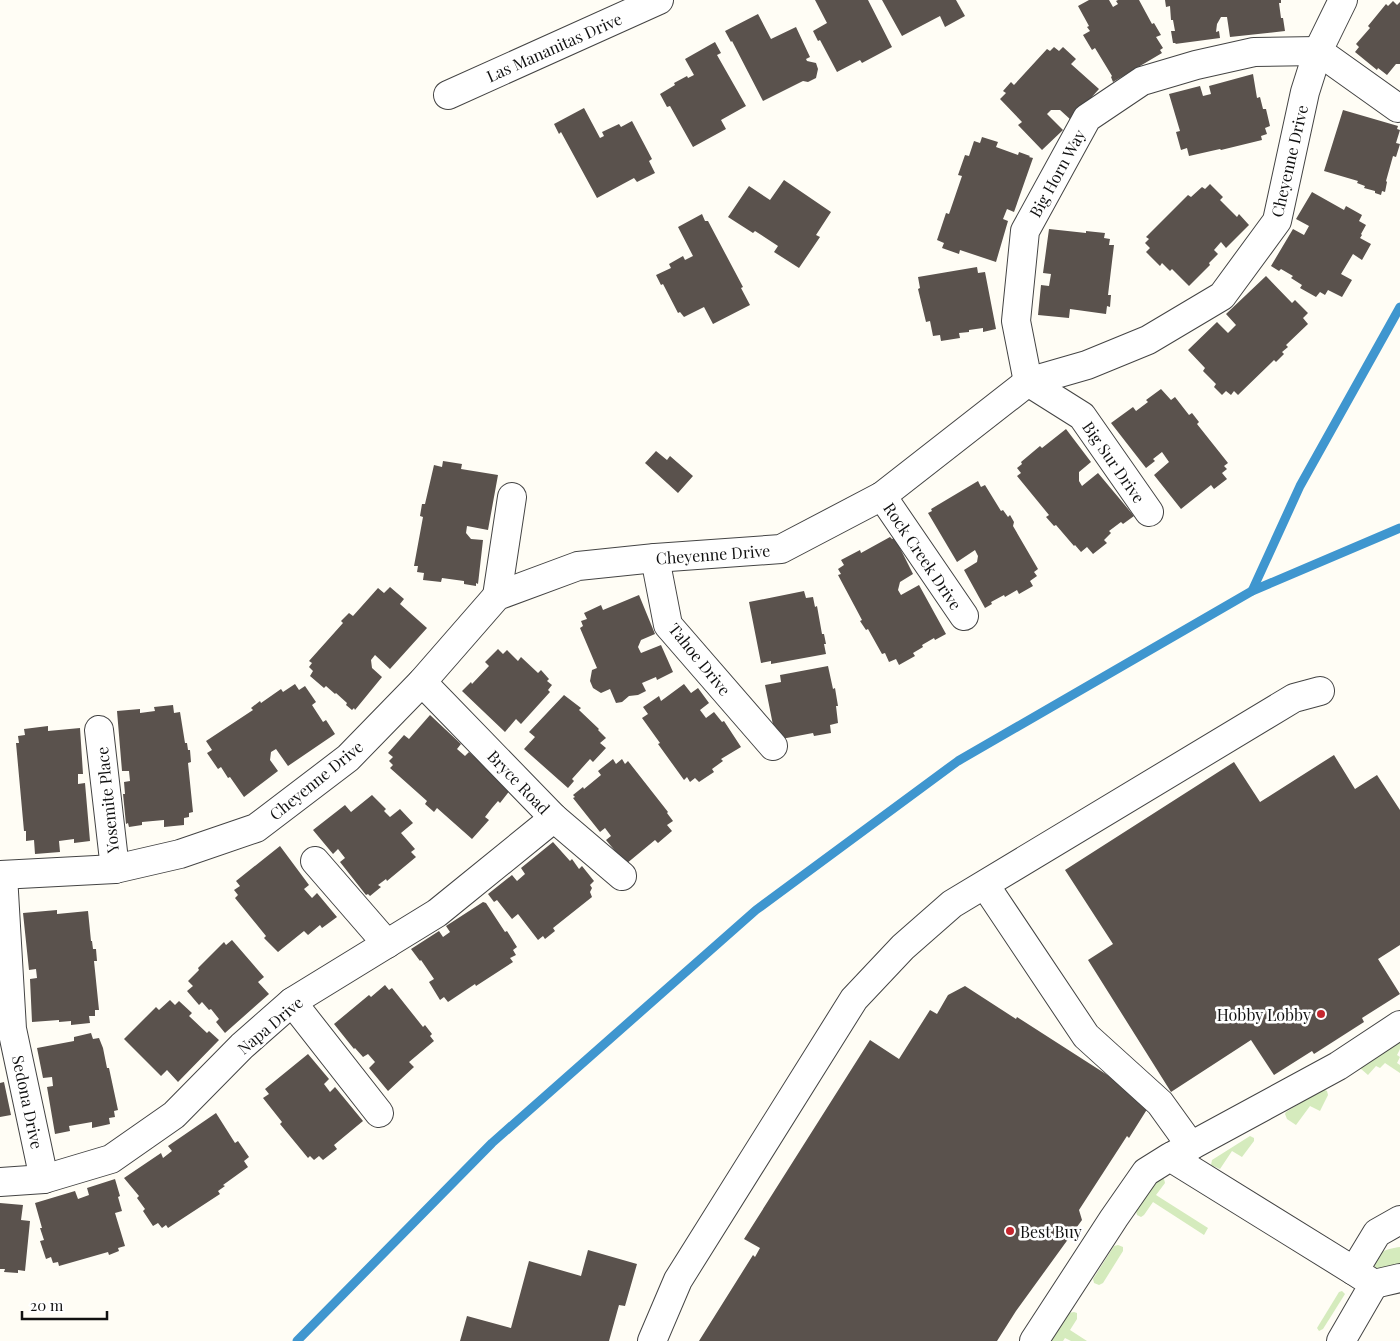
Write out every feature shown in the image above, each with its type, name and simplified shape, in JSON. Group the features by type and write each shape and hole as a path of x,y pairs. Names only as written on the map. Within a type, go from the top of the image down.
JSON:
{"street":[{"name":"Las Mananitas Drive","path":"448,95 659,0"},
{"name":"Cheyenne Drive","path":"2,875 115,869 180,854 256,828 348,758 422,682 497,596 578,566 781,548 882,496 1028,382 1087,366 1148,340 1222,296 1277,222 1305,92 1318,51 1343,0"},
{"path":"1318,51 1398,108"},
{"name":"Big Horn Way","path":"1028,382 1016,321 1025,231 1087,118 1142,81 1196,65 1254,52 1318,51"},
{"name":"Big Sur Drive","path":"1028,382 1082,416 1149,512"},
{"name":"Rock Creek Drive","path":"882,496 964,616"},
{"path":"497,596 512,497"},
{"name":"Tahoe Drive","path":"656,558 668,625 773,746"},
{"name":"Bryce Road","path":"422,682 554,818 622,876"},
{"path":"652,1341 678,1280 854,999 903,947 952,904 1294,698 1320,691"},
{"name":"Yosemite Place","path":"99,730 115,869"},
{"name":"Napa Drive","path":"0,1182 44,1179 111,1159 174,1115 242,1046 292,1002 437,913 554,818"},
{"path":"315,861 387,944"},
{"name":"Sedona Drive","path":"2,875 12,1029 44,1179"},
{"path":"985,885 1086,1036 1160,1103 1180,1152 1376,1277"},
{"path":"292,1002 379,1113"},
{"path":"1034,1341 1146,1172 1338,1066 1400,1025"},
{"path":"1341,1341 1376,1277 1377,1233 1399,1222"}],"green space":[{"path":"1396,1041 1400,1042 1400,1049 1397,1055 1400,1057 1397,1063 1400,1065 1400,1073 1385,1063 1380,1068 1376,1066 1368,1075 1360,1068 1361,1065"},
{"path":"1323,1089 1327,1091 1328,1095 1320,1111 1310,1106 1296,1125 1287,1119 1286,1112"},
{"path":"1250,1136 1254,1138 1254,1141 1242,1157 1232,1151 1220,1169 1211,1165 1212,1160"},
{"path":"1159,1178 1164,1179 1165,1183 1156,1195 1208,1228 1204,1235 1153,1202 1144,1215 1141,1217 1137,1215 1136,1211"},
{"path":"1114,1246 1123,1247 1123,1251 1103,1283 1099,1285 1094,1283 1093,1279"},
{"path":"1400,1247 1400,1273 1377,1274 1375,1262 1377,1257 1384,1251"},
{"path":"1342,1291 1345,1294 1323,1329 1319,1331 1317,1328 1339,1292"},
{"path":"1069,1313 1077,1313 1077,1319 1070,1330 1087,1341 1071,1341 1065,1338 1063,1341 1051,1341"}],"building":[{"path":"815,0 868,0 892,47 862,63 860,60 837,72 813,31 827,23"},
{"path":"882,0 956,0 965,16 945,27 940,16 902,36"},
{"path":"1089,0 1109,0 1113,7 1118,4 1116,1 1118,0 1139,0 1152,24 1154,23 1161,35 1156,37 1163,48 1160,50 1162,53 1113,82 1112,76 1095,48 1092,50 1083,35 1090,31 1078,6"},
{"path":"1165,0 1281,0 1281,3 1279,3 1285,31 1230,37 1227,17 1221,17 1217,24 1216,32 1219,31 1220,38 1175,44 1173,43 1171,31 1175,31 1173,20 1171,20 1170,6 1166,7"},
{"path":"1393,1 1397,5 1400,2 1400,64 1396,64 1387,75 1378,68 1377,70 1355,52 1359,47 1356,44 1370,28 1368,26 1386,4 1388,6"},
{"path":"758,14 771,39 796,27 810,57 806,59 807,61 816,63 818,69 816,78 808,82 803,81 763,101 725,31"},
{"path":"715,42 721,53 717,55 746,106 721,120 726,129 693,147 670,106 667,107 660,94 675,85 674,83 687,76 688,78 694,75 685,59"},
{"path":"1054,47 1059,51 1063,47 1076,59 1071,64 1099,89 1071,120 1060,110 1051,110 1047,114 1063,130 1042,150 1018,125 1022,122 1000,99 1006,93 1003,91 1011,82 1014,85 1047,49 1050,51"},
{"path":"1253,74 1257,98 1260,97 1263,109 1266,109 1270,126 1265,128 1267,134 1261,136 1262,140 1189,156 1187,148 1181,150 1176,132 1180,131 1169,94 1200,86 1203,96 1211,94 1209,86"},
{"path":"584,108 600,138 604,136 602,132 619,124 621,127 632,121 652,159 649,161 655,173 637,182 634,178 597,198 561,132 559,134 554,124"},
{"path":"1343,110 1398,126 1397,129 1400,130 1396,143 1400,144 1396,157 1393,156 1385,192 1382,191 1381,195 1364,188 1365,186 1357,183 1358,181 1324,171"},
{"path":"982,137 998,142 996,147 1018,155 1019,152 1033,158 1014,212 1007,209 1003,219 1008,221 996,262 960,250 959,254 942,248 944,243 937,240 946,213 949,214 962,176 958,175 965,155 969,156 974,141 980,143"},
{"path":"784,180 831,212 816,235 820,237 799,268 774,252 778,246 728,217 749,186 770,200"},
{"path":"1210,184 1223,197 1220,200 1237,217 1239,214 1249,225 1226,248 1221,242 1214,250 1218,254 1209,263 1210,265 1189,286 1172,269 1170,271 1162,263 1160,266 1146,252 1150,248 1145,243 1149,239 1146,237 1188,195 1191,197 1202,187 1205,189"},
{"path":"1312,192 1344,210 1346,206 1362,215 1359,221 1366,225 1360,238 1371,244 1362,260 1353,254 1341,274 1352,280 1342,297 1328,290 1325,295 1320,292 1316,297 1300,288 1302,285 1291,278 1293,276 1271,266 1293,229 1304,235 1309,226 1296,219"},
{"path":"702,214 705,221 708,221 743,287 741,288 750,305 713,324 704,307 684,317 680,312 678,313 663,284 661,285 656,275 671,268 669,264 683,256 685,260 693,256 678,227"},
{"path":"1049,229 1105,233 1104,238 1110,239 1109,245 1114,245 1108,295 1111,295 1110,307 1107,306 1106,314 1070,309 1069,318 1038,315 1041,285 1049,286 1051,274 1043,273"},
{"path":"977,267 978,273 985,272 996,329 983,332 983,328 969,330 969,332 959,333 960,338 941,341 940,335 933,336 930,321 926,322 918,289 920,288 918,277"},
{"path":"1266,276 1292,303 1295,300 1308,313 1303,318 1308,324 1286,345 1288,347 1282,352 1284,354 1276,362 1274,360 1238,395 1234,391 1231,395 1226,391 1222,395 1214,387 1216,384 1203,371 1205,368 1188,350 1217,322 1228,333 1236,325 1226,314"},
{"path":"1161,389 1171,400 1175,397 1189,415 1192,413 1199,422 1197,424 1228,463 1224,466 1227,469 1222,473 1227,479 1214,489 1211,485 1181,509 1154,475 1169,462 1162,452 1146,468 1111,423 1133,407 1136,411 1148,402 1146,400"},
{"path":"1066,429 1091,462 1079,472 1079,481 1082,486 1098,473 1134,516 1123,524 1121,522 1109,531 1111,533 1104,540 1107,543 1093,554 1087,547 1081,552 1056,525 1054,526 1046,517 1049,515 1017,476 1021,473 1017,468 1022,464 1021,462 1040,446 1042,448"},
{"path":"656,451 667,460 670,456 693,476 678,493 645,463"},
{"path":"443,461 462,464 461,469 498,475 488,530 467,526 466,533 471,539 483,540 478,584 476,583 476,586 464,584 464,581 442,578 441,582 423,580 424,573 417,572 418,566 414,566 423,517 420,516 422,504 425,504 434,465 442,467"},
{"path":"978,481 981,487 985,485 1001,511 1003,510 1008,517 1010,515 1014,522 1013,526 1038,569 1034,572 1037,576 1030,581 1033,586 1019,594 1017,590 1005,597 1004,595 991,602 992,604 985,608 964,570 977,562 978,556 975,550 957,562 928,513 932,511 931,509"},
{"path":"890,537 892,539 895,538 913,574 900,582 898,590 901,595 919,585 946,634 922,645 923,647 913,653 915,656 899,665 896,659 889,662 885,653 882,654 868,629 866,630 860,621 862,620 838,575 841,574 838,569 844,565 841,560 860,550 861,553"},
{"path":"390,587 404,599 400,604 427,628 390,669 375,655 371,660 372,668 382,677 355,710 354,708 352,710 336,693 326,686 324,688 310,676 313,671 309,667 312,663 309,661 343,623 341,621 349,613 353,616 378,588 384,593"},
{"path":"804,591 806,598 813,597 815,607 817,606 822,634 824,634 826,644 824,644 826,654 771,664 771,661 761,663 749,602"},
{"path":"639,595 655,634 641,640 638,647 641,653 661,645 673,672 657,680 656,677 642,683 646,691 638,695 629,696 622,702 616,703 610,689 601,693 593,688 590,681 592,670 597,668 580,628 583,626 581,621 587,619 584,613 601,605 603,610"},
{"path":"498,649 503,654 507,650 518,661 521,657 538,673 541,670 549,679 547,681 552,685 548,690 550,692 521,724 516,719 505,732 462,691 471,682 472,684 489,666 485,662"},
{"path":"828,666 838,706 836,706 838,723 830,725 831,733 814,736 813,733 776,740 765,685 781,682 780,675"},
{"path":"295,684 299,690 305,686 316,702 312,705 323,722 326,720 335,734 288,766 276,749 271,752 270,760 278,771 244,797 230,777 228,778 221,767 218,769 207,753 212,750 206,741 253,710 251,708 260,701 261,703 281,689 283,692"},
{"path":"684,684 691,693 698,688 709,703 700,710 706,718 714,712 722,722 724,721 741,747 721,759 723,761 712,769 714,772 699,782 695,778 690,782 687,777 684,780 642,718 648,714 643,707 659,696 661,701"},
{"path":"564,695 581,708 579,710 606,738 600,743 606,748 593,762 590,759 572,779 574,781 568,788 524,749 535,737 529,732"},
{"path":"173,705 174,713 180,712 185,743 187,743 188,750 190,750 191,762 188,763 193,812 189,813 189,817 184,818 184,825 164,827 164,820 142,822 142,825 129,827 128,823 126,824 123,794 125,794 124,782 130,781 129,771 122,771 117,711 140,709 140,713 155,711 154,707"},
{"path":"430,715 461,744 457,749 465,756 469,752 511,789 500,803 498,801 492,808 485,817 489,820 472,839 437,808 434,812 425,804 427,801 390,768 393,765 389,761 393,757 388,753 404,735 409,739"},
{"path":"48,726 48,731 80,728 83,774 78,774 78,784 85,783 90,841 74,843 74,839 59,841 60,852 35,854 34,840 26,841 26,831 24,831 16,743 19,743 18,736 25,735 24,729"},
{"path":"1334,755 1355,789 1377,775 1400,810 1400,945 1378,959 1400,994 1362,1018 1364,1022 1314,1054 1312,1051 1274,1075 1251,1040 1171,1092 1088,960 1113,944 1065,870 1234,762 1260,802"},
{"path":"613,759 616,764 622,759 625,764 628,761 673,821 667,825 672,831 658,843 655,840 626,864 606,840 611,836 605,828 600,832 573,798 575,797 573,795 583,787 584,789 601,775 598,771"},
{"path":"372,795 386,809 384,811 390,817 400,809 413,823 401,833 415,849 411,852 416,857 387,881 386,879 378,885 381,887 370,896 366,895 340,862 345,858 338,849 333,854 313,830 345,805 351,812"},
{"path":"553,842 570,861 572,859 579,869 582,866 594,881 590,885 592,897 553,928 555,931 545,939 543,936 538,940 518,914 512,919 497,900 494,902 488,894 512,875 517,881 525,874 521,868"},
{"path":"280,846 309,885 304,889 312,898 317,893 337,917 322,928 320,925 308,935 304,931 278,952 264,938 266,936 235,898 238,895 234,890 240,886 236,881"},
{"path":"483,902 486,903 517,947 513,950 516,955 510,958 513,962 448,1002 444,997 440,1000 429,982 434,979 411,949 439,931 443,937 450,932 446,926"},
{"path":"57,910 57,914 88,911 91,941 93,949 96,949 97,961 94,961 99,1010 95,1010 95,1016 89,1016 90,1023 71,1025 71,1021 59,1022 59,1020 32,1022 30,979 37,978 36,969 29,970 23,913"},
{"path":"232,940 264,977 258,982 269,994 225,1033 216,1022 219,1019 211,1009 209,1010 202,1002 199,1005 187,991 193,986 188,981 199,970 198,968 224,942 226,945"},
{"path":"385,985 389,990 392,988 423,1027 425,1025 432,1034 430,1036 434,1041 409,1062 414,1067 388,1091 369,1068 375,1062 368,1054 363,1057 354,1049 334,1024 369,995 371,997"},
{"path":"965,986 1151,1103 1079,1210 1082,1220 1016,1311 997,1341 699,1341 753,1255 755,1257 760,1248 744,1239 870,1040 899,1059 930,1010 937,1014 948,995"},
{"path":"170,1000 175,1005 179,1001 192,1013 189,1016 207,1033 209,1031 219,1040 178,1082 167,1070 161,1076 124,1039 156,1007 159,1010"},
{"path":"91,1033 93,1039 99,1038 103,1048 118,1110 114,1111 115,1117 109,1118 110,1124 92,1128 92,1122 69,1126 70,1131 55,1134 47,1087 53,1086 52,1077 43,1078 37,1048 74,1041 74,1037"},
{"path":"308,1054 329,1079 324,1084 330,1092 335,1087 363,1121 334,1145 337,1149 323,1160 319,1156 314,1160 310,1156 308,1158 280,1124 282,1122 263,1098 269,1094 265,1089"},
{"path":"4,1082 11,1115 0,1117 0,1083"},
{"path":"216,1113 235,1143 238,1141 249,1157 244,1161 248,1167 223,1185 225,1186 218,1191 220,1194 168,1228 166,1225 162,1228 158,1223 153,1226 143,1211 145,1209 137,1198 139,1196 124,1178 161,1153 163,1158 172,1151 168,1146"},
{"path":"115,1179 122,1211 115,1213 125,1246 118,1248 119,1251 109,1255 108,1252 59,1266 58,1262 53,1263 51,1257 46,1259 40,1241 44,1240 35,1203 75,1191 78,1199 89,1195 87,1188"},
{"path":"0,1203 23,1205 21,1220 30,1221 25,1271 18,1270 18,1273 4,1272 5,1269 0,1269"},
{"path":"588,1250 637,1264 625,1306 619,1305 609,1341 460,1341 467,1316 511,1328 529,1261 581,1276"}],"waterway":[{"path":"1252,591 1300,486 1400,307"},
{"path":"297,1341 492,1143 756,910 958,761 1252,591 1400,528"}],"place":[{"name":"Hobby Lobby","path":"1321,1014"},
{"name":"Best Buy","path":"1010,1231"}]}
